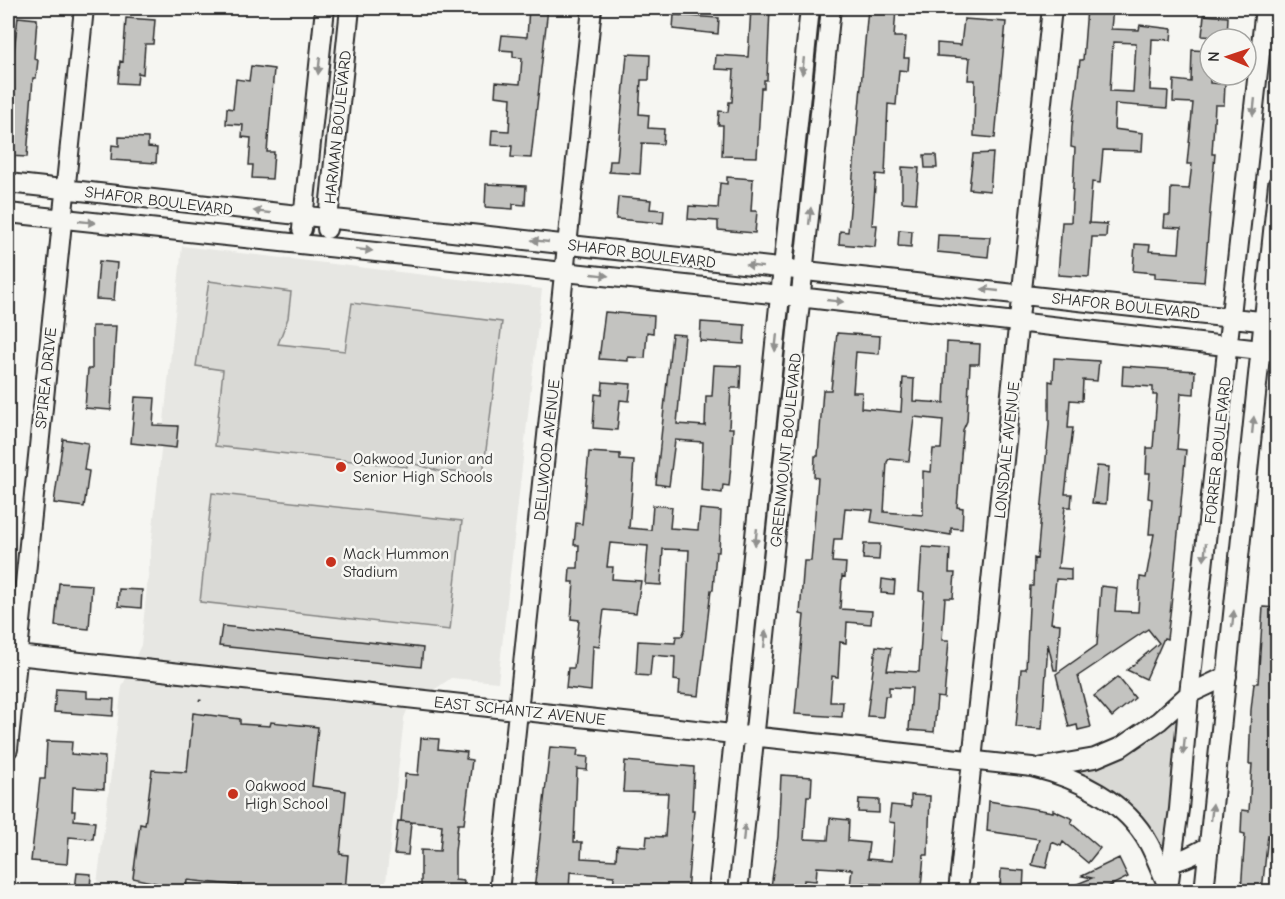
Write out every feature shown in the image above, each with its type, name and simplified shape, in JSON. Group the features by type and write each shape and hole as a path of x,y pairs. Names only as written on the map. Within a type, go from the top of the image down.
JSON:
{"street":[{"name":"SPIREA DRIVE","path":"8,749 12,654 84,8"},
{"name":"HARMAN BOULEVARD","path":"300,244 326,8"},
{"name":"HARMAN BOULEVARD","path":"325,246 350,8"},
{"name":"DELLWOOD AVENUE","path":"499,891 592,8"},
{"name":"GREENMOUNT BOULEVARD","path":"717,891 810,8"},
{"name":"GREENMOUNT BOULEVARD","path":"738,891 831,8"},
{"name":"LONSDALE AVENUE","path":"958,891 1052,8"},
{"name":"FORRER BOULEVARD","path":"1164,863 1189,694 1265,8"},
{"name":"SHAFOR BOULEVARD","path":"8,183 1270,322"},
{"name":"FORRER BOULEVARD","path":"1204,891 1227,676 1269,351 1278,184"},
{"name":"SHAFOR BOULEVARD","path":"8,213 781,295 1269,351"},
{"name":"EAST SCHANTZ AVENUE","path":"12,654 1032,767 1074,763 1121,747 1159,721 1189,694 1227,676"},
{"name":"EAST SCHANTZ AVENUE","path":"1032,767 1084,785 1108,800 1140,830 1164,863 1168,889"},
{"path":"1164,863 1209,846"}],"shaded area":[{"name":"Oakwood Junior and Senior High Schools","path":"182,246 542,289 498,682 451,678 408,708 404,718 385,891 96,892 122,687 141,645"},
{"path":"209,281 291,292 288,318 278,344 345,351 352,303 502,322 483,474 439,471 408,462 407,467 215,446 223,370 196,366"},
{"name":"Mack Hummon Stadium","path":"212,493 462,521 450,630 200,602"},
{"path":"1189,694 1171,863 1140,830 1051,767 1095,758"}],"building":[{"path":"529,8 548,8 531,158 511,157 512,146 491,145 492,130 509,131 511,98 495,96 496,82 520,84 522,58 513,57 513,51 500,50 502,35 527,37"},
{"path":"751,8 770,8 767,80 764,80 764,88 761,88 757,157 722,156 723,125 718,125 719,111 728,112 729,102 732,102 734,70 715,69 716,55 748,57"},
{"path":"868,8 896,8 894,37 906,37 904,58 909,58 908,71 899,70 896,105 888,104 885,175 876,174 872,225 877,225 875,247 839,244 840,231 848,232"},
{"path":"1087,8 1113,8 1111,29 1139,30 1140,25 1172,29 1171,40 1152,39 1150,90 1168,91 1167,108 1115,104 1114,129 1143,133 1142,151 1103,150 1100,183 1092,182 1089,223 1107,224 1106,237 1092,237 1089,277 1058,275 1062,222 1071,222 1075,148 1071,147 1072,126 1080,60 1083,60","holes":["1113,42 1136,43 1133,92 1110,91"]},
{"path":"674,15 719,18 718,34 673,29"},
{"path":"1204,15 1228,17 1228,27 1203,27"},
{"path":"18,17 37,19 34,59 38,60 36,78 33,78 27,157 8,156 9,93"},
{"path":"126,18 155,20 153,44 145,44 143,74 138,73 137,84 118,83 120,61 123,62"},
{"path":"964,19 1006,22 995,138 974,136 975,80 968,80 970,58 937,56 937,43 961,45"},
{"path":"1192,50 1198,50 1198,87 1225,87 1224,105 1215,105 1212,154 1215,154 1204,282 1155,278 1155,273 1133,271 1135,244 1150,245 1149,251 1179,253 1181,228 1164,227 1165,215 1170,215 1171,188 1189,189 1192,164 1187,164 1193,103 1173,102 1174,80 1191,82"},
{"path":"627,54 650,55 649,80 641,80 639,114 649,115 648,128 664,129 663,144 642,143 640,174 609,172 610,161 617,161"},
{"path":"251,66 274,69 267,152 274,152 272,179 252,178 253,165 249,165 251,138 242,137 243,125 226,124 227,108 233,109 236,79 249,81"},
{"path":"119,137 148,138 148,147 157,148 156,163 111,160 112,145 119,146"},
{"path":"993,153 990,191 969,189 973,154"},
{"path":"924,155 936,155 937,168 925,168"},
{"path":"902,167 919,168 916,203 902,202"},
{"path":"727,177 753,179 751,211 757,211 755,233 718,230 718,221 688,219 689,206 718,208 720,183 727,184"},
{"path":"486,184 526,186 525,205 513,204 513,209 485,207"},
{"path":"618,197 651,200 650,209 664,210 663,223 616,219"},
{"path":"899,230 912,231 911,247 898,246"},
{"path":"938,235 990,237 988,257 937,252"},
{"path":"99,261 117,263 114,300 96,299"},
{"path":"605,312 654,316 653,333 647,332 645,358 628,357 628,361 599,359"},
{"path":"701,322 745,325 744,344 700,341"},
{"path":"92,326 116,326 111,410 85,408 88,369 92,369"},
{"path":"837,333 880,336 879,354 856,352 853,392 862,392 861,408 901,412 903,378 914,379 913,401 944,403 947,342 980,344 979,364 970,364 967,421 963,430 957,507 963,508 962,529 951,528 951,535 871,522 873,510 845,508 842,539 834,539 832,562 846,563 845,577 842,576 840,609 872,611 871,624 847,622 846,643 840,642 838,677 832,676 830,702 843,702 842,717 795,714 804,615 800,614 804,561 811,561 818,478 814,477 815,456 818,456 823,390 831,390","holes":["914,417 943,420 941,449 933,449 931,472 923,471 923,515 884,512 887,462 889,459 909,461"]},
{"path":"672,334 685,335 677,424 705,426 706,396 712,396 714,365 741,366 740,388 731,388 729,428 733,428 731,465 729,486 723,485 722,493 701,490 703,442 675,440 669,486 656,484"},
{"path":"1054,358 1099,361 1097,381 1083,380 1082,401 1070,400 1068,428 1073,428 1065,494 1072,494 1071,507 1065,507 1058,568 1071,569 1071,580 1056,579 1051,623 1060,624 1057,670 1054,670 1048,644 1042,729 1016,727 1021,669 1026,669 1030,586 1033,586 1034,558 1037,559 1049,425 1049,381 1053,382"},
{"path":"1123,366 1195,371 1194,394 1181,393 1177,449 1186,450 1167,639 1164,638 1146,679 1127,670 1159,643 1148,629 1078,676 1091,727 1078,730 1077,725 1069,727 1056,674 1097,645 1101,586 1117,588 1115,611 1138,612 1140,577 1146,578 1154,534 1149,534 1152,499 1148,498 1150,473 1146,473 1147,448 1153,448 1157,395 1153,395 1153,387 1122,385"},
{"path":"603,382 631,384 629,401 620,400 617,430 593,428 595,394 602,395"},
{"path":"135,397 155,398 153,425 178,426 176,448 131,443"},
{"path":"63,439 88,443 84,470 89,471 84,507 54,503"},
{"path":"589,452 620,454 620,460 634,461 629,528 651,530 653,505 672,507 670,528 698,530 700,509 721,511 719,552 716,552 699,696 679,694 680,681 674,680 675,657 652,655 650,676 636,675 638,641 675,643 676,636 682,636 685,629 689,550 663,549 661,585 645,584 648,546 610,543 607,567 613,567 612,579 641,581 636,613 604,610 599,647 593,646 591,691 566,688 568,668 574,668 579,620 571,619 574,582 569,582 570,568 578,568 579,545 574,545 576,523 582,524"},
{"path":"1097,466 1109,467 1106,504 1092,503"},
{"path":"864,544 880,544 879,560 863,559"},
{"path":"922,547 950,549 949,573 955,573 953,598 945,598 942,640 949,640 944,698 937,697 934,732 909,730 912,688 889,687 889,696 885,696 883,717 867,716 876,646 891,648 887,670 919,672 924,592 919,591"},
{"path":"882,579 895,581 894,594 881,593"},
{"path":"59,583 92,585 89,629 55,626"},
{"path":"119,589 142,590 141,608 118,606"},
{"path":"1263,607 1278,608 1278,817 1273,836 1268,835 1262,891 1241,891 1245,834 1241,833 1242,810 1249,811 1252,764 1249,764 1251,710 1254,683 1258,683"},
{"path":"222,626 423,648 421,667 219,646"},
{"path":"1118,677 1135,698 1112,717 1094,696"},
{"path":"56,689 87,691 87,698 114,699 113,716 54,712"},
{"path":"193,713 240,719 240,724 270,726 271,722 318,727 312,786 346,791 340,854 348,855 345,891 289,891 256,888 256,891 242,891 243,886 187,880 186,891 155,891 156,883 133,878 140,824 145,825 152,770 187,772"},
{"path":"421,738 439,739 438,749 467,752 466,759 472,760 464,824 458,824 455,852 455,880 464,881 463,891 421,890 421,850 440,851 442,825 401,821 405,774 418,775"},
{"path":"47,741 72,742 71,754 105,757 104,789 73,787 74,820 95,822 93,839 69,837 67,864 31,861 40,779 45,779"},
{"path":"550,747 578,749 577,756 588,757 587,770 577,769 574,842 582,842 581,858 616,860 617,845 646,847 647,836 665,837 668,793 623,792 625,761 694,767 692,810 694,810 687,891 627,889 627,891 613,891 614,876 570,872 569,891 534,891"},
{"path":"781,775 812,777 811,796 807,796 804,839 828,840 830,818 849,820 848,841 869,843 867,859 892,861 895,823 889,822 891,805 911,807 911,795 930,796 928,855 924,855 921,887 864,883 863,888 850,886 852,869 817,867 816,881 804,880 803,889 771,887 778,837"},
{"path":"859,799 879,800 879,813 858,812"},
{"path":"989,801 1053,812 1053,810 1073,819 1071,823 1100,848 1088,863 1063,842 1061,846 1052,842 1046,868 1032,865 1039,839 987,831"},
{"path":"398,821 411,822 408,855 394,854"},
{"path":"1119,858 1128,877 1100,891 1060,891 1092,878 1082,876"},
{"path":"1001,869 1024,871 1023,891 1000,891"},
{"path":"77,873 91,874 90,890 75,889"}],"place":[{"name":"Oakwood Junior and Senior High Schools","path":"341,467"},
{"name":"Mack Hummon Stadium","path":"331,562"},
{"name":"Oakwood High School","path":"233,794"}]}
